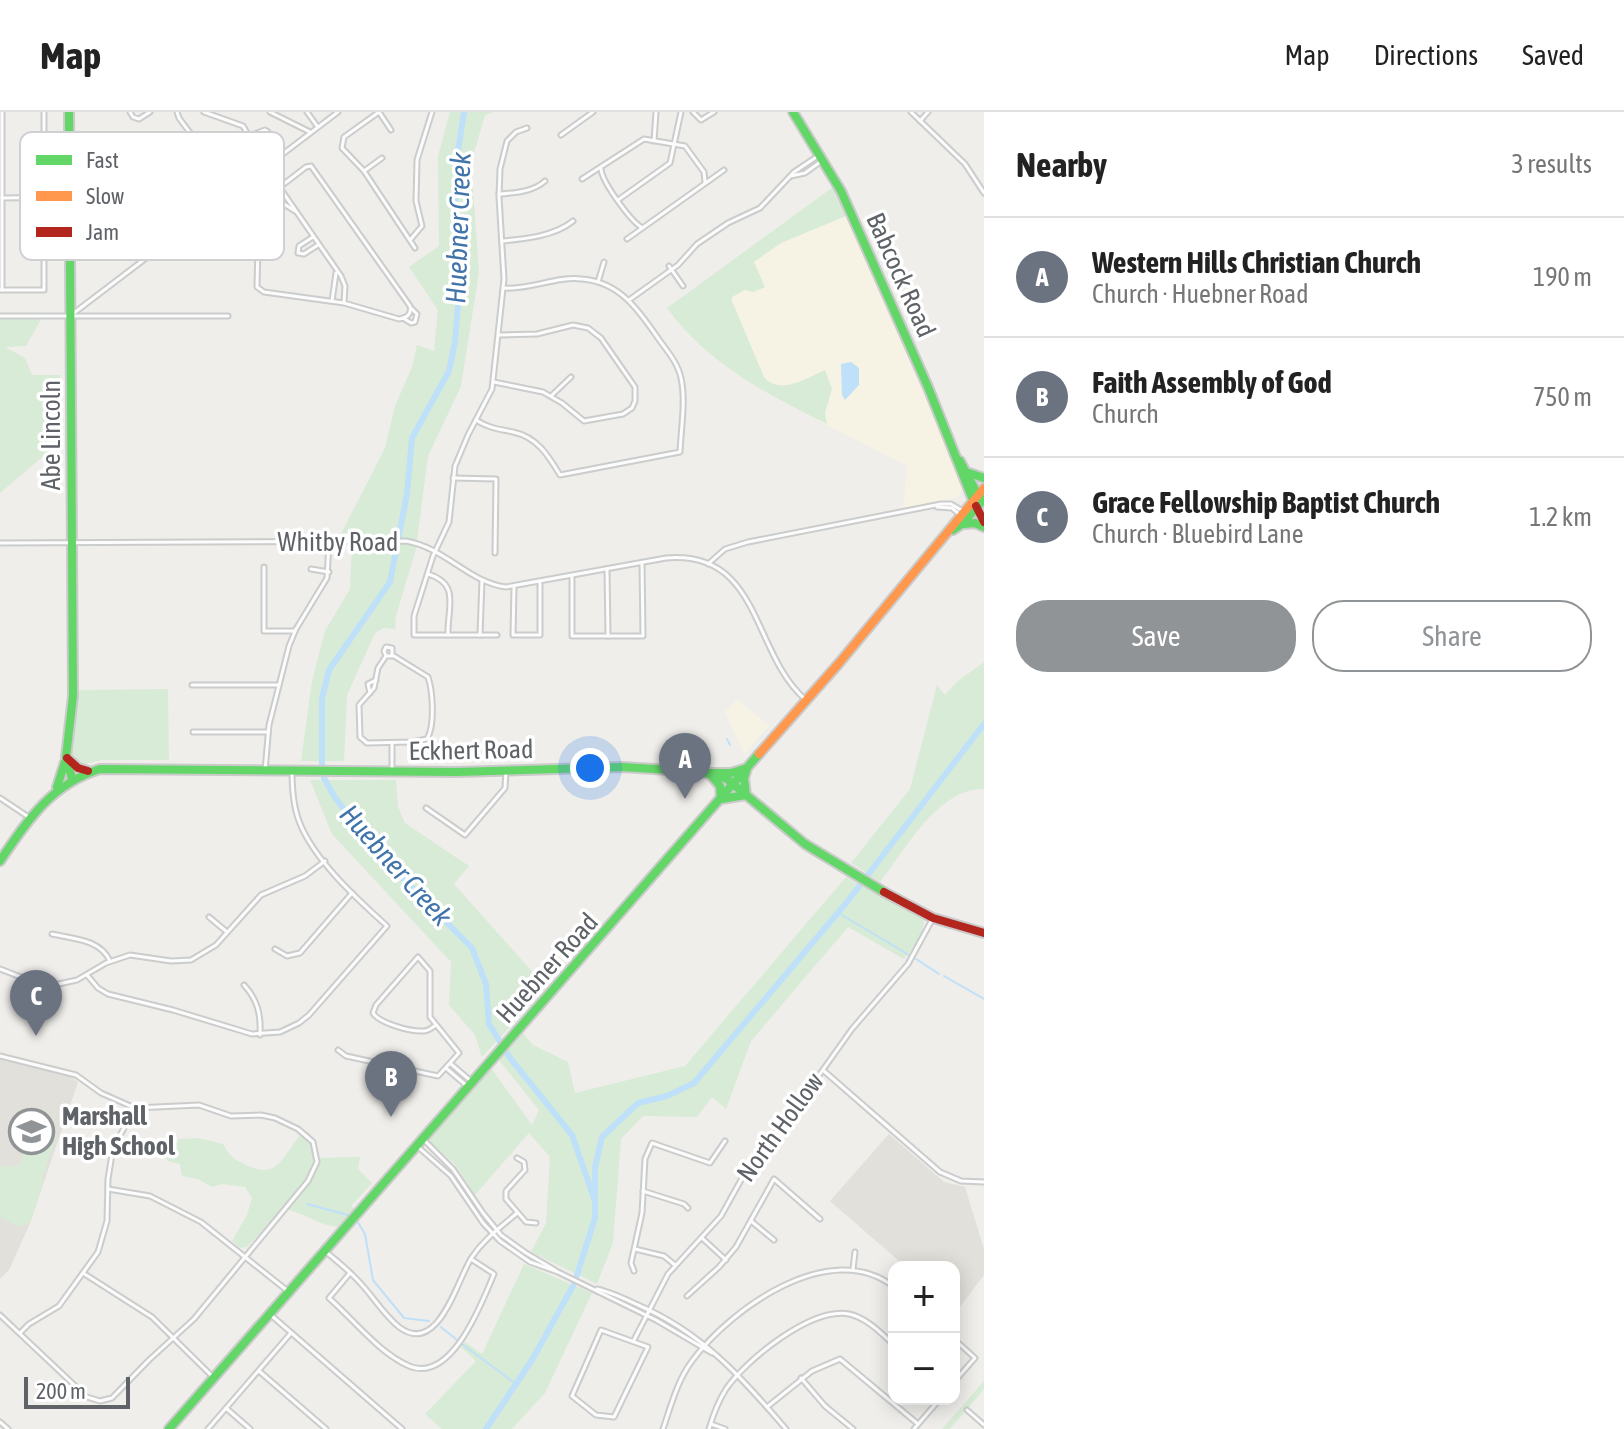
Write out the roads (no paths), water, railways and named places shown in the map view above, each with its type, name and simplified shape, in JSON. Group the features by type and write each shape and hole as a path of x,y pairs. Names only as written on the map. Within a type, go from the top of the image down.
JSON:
{"main road":[{"name":"Abe Lincoln","path":"69,112 69,132"},
{"name":"Babcock Road","path":"793,112 822,157 854,219 959,461 980,500"},
{"name":"Abe Lincoln","path":"70,260 73,696 66,757 72,778"},
{"name":"Babcock Road","path":"959,461 969,473 980,500 984,525"},
{"path":"969,473 984,478"},
{"name":"Huebner Road","path":"171,1428 980,500"},
{"path":"962,517 984,525"},
{"path":"66,757 74,766 89,772"},
{"path":"56,788 66,757"},
{"name":"Eckhert Road","path":"0,861 56,788 72,778 112,768 392,772 653,768 709,773 734,784 786,829 850,873 933,918 984,933"},
{"path":"709,773 731,773 747,768"},
{"path":"709,773 720,786 721,799 746,795 744,778 747,768"}],"street":[{"path":"2,112 1,290 44,290 44,260"},
{"path":"130,112 139,119 150,112"},
{"path":"177,112 190,132"},
{"path":"204,112 238,123 246,132"},
{"path":"270,112 310,132"},
{"path":"307,112 317,126"},
{"path":"284,152 338,112"},
{"path":"391,130 379,112 342,141 345,152 364,171 415,248"},
{"path":"411,239 422,226 416,201 417,160 432,112"},
{"path":"561,135 593,112"},
{"path":"654,141 656,112"},
{"path":"618,200 668,165 681,112"},
{"path":"693,112 701,120 714,112"},
{"path":"911,112 965,164 984,193"},
{"path":"920,122 928,112"},
{"path":"497,635 414,635 413,621 449,522 453,478 459,456 494,382 504,288 500,169 507,141 516,132 527,128"},
{"path":"259,132 268,132"},
{"path":"582,179 638,141 654,141 687,148 704,172 705,182"},
{"path":"629,300 693,247 728,223 756,211 791,176 822,157"},
{"path":"364,171 382,158"},
{"path":"257,260 257,287 264,292 344,303 403,318 411,323 416,320 415,311 311,166 284,184"},
{"path":"601,168 601,174 618,200 641,227"},
{"path":"627,239 724,170"},
{"path":"499,194 521,192 545,181"},
{"path":"284,194 345,286 344,303"},
{"path":"284,204 295,211"},
{"path":"502,241 529,238 573,221"},
{"path":"708,236 712,243"},
{"path":"313,237 299,246 298,253 304,254 318,245"},
{"path":"70,316 143,260"},
{"path":"598,282 604,262"},
{"path":"671,268 683,286"},
{"path":"332,301 335,269"},
{"path":"476,420 491,429 522,434 533,440 546,452 560,475 680,452 683,392 679,372 629,300 598,282 568,278 530,288 504,288"},
{"path":"403,318 409,315 411,308"},
{"path":"0,316 228,316"},
{"path":"494,382 527,387 551,396 584,421 623,414 632,408 635,401 635,387 601,338 591,330 573,325 525,336 498,335"},
{"path":"551,396 571,377"},
{"path":"453,478 496,479 495,553"},
{"path":"708,564 717,554 733,546 951,504 962,517"},
{"path":"265,771 267,732 279,685 295,631 329,572 329,542"},
{"name":"Whitby Road","path":"0,543 413,542 437,550 495,586 514,587 677,557 708,564 732,579 745,594 781,671 806,700"},
{"path":"572,576 572,636 643,636 642,563"},
{"path":"264,567 264,631 295,631"},
{"path":"311,569 329,572"},
{"path":"607,569 608,636"},
{"path":"428,574 443,580 450,593 448,635"},
{"path":"480,635 482,580"},
{"path":"514,587 513,635 540,635 540,582"},
{"path":"389,656 426,674 431,690 429,737 416,742 392,743 367,743 360,737 359,705 370,693 379,666 389,656"},
{"path":"192,685 279,685"},
{"path":"193,732 267,732"},
{"path":"392,743 392,772"},
{"path":"426,808 465,835 503,791 507,784 506,770"},
{"path":"87,975 108,994 260,1035 286,1030 304,1019 387,926 352,893 301,826 293,799 292,771"},
{"path":"0,798 30,818"},
{"path":"292,829 301,826"},
{"path":"0,969 44,985 62,984 87,975 110,961 139,955 171,961 191,960 211,949 261,895 305,876 325,861"},
{"path":"275,949 287,956 300,953 352,893"},
{"path":"209,917 227,932"},
{"name":"North Hollow","path":"634,1340 675,1265 721,1216 751,1162 795,1109 852,1029 908,964 933,918"},
{"path":"52,934 93,943 105,951 110,961"},
{"path":"338,1050 346,1056 438,1076 459,1053 428,1012 430,971 418,957 376,1005 374,1016 381,1022 419,1030 428,1030 436,1025"},
{"path":"244,985 259,1009 260,1035"},
{"path":"0,1056 64,1071 135,1108 199,1105 231,1116 275,1118 298,1129 313,1142 317,1154 315,1169 308,1181 205,1308 149,1360 121,1392 106,1400 87,1397 0,1315"},
{"path":"450,1063 470,1084"},
{"path":"446,1068 470,1084"},
{"path":"823,1069 940,1172 961,1181 984,1182"},
{"path":"20,1333 59,1306 102,1243 107,1221 113,1148 135,1108"},
{"path":"634,1271 631,1263 642,1213 645,1159 652,1143 710,1163 725,1141"},
{"path":"420,1142 494,1232 521,1257 593,1288 704,1346"},
{"path":"420,1142 453,1169 494,1232"},
{"path":"517,1158 524,1162 525,1170 505,1194 507,1202 529,1223 536,1223"},
{"path":"687,1296 726,1260 774,1179 820,1219"},
{"path":"108,1189 150,1196 210,1228 289,1292"},
{"path":"643,1191 688,1208"},
{"path":"325,1251 350,1273 396,1325 419,1333 440,1321 471,1259 494,1232 517,1213"},
{"path":"751,1221 774,1240"},
{"path":"702,1238 726,1260"},
{"path":"635,1249 664,1256 675,1265"},
{"path":"853,1269 855,1252"},
{"path":"350,1273 329,1298 378,1344 404,1363 415,1368 428,1367 441,1362 463,1339 494,1274 471,1259"},
{"path":"663,1429 677,1388 704,1346 752,1305 782,1287 822,1271 853,1269 875,1275 888,1283"},
{"path":"83,1273 152,1317 214,1378"},
{"path":"593,1288 607,1291 675,1323 737,1375 786,1429"},
{"path":"269,1314 402,1429"},
{"path":"725,1429 710,1426 721,1397 737,1375 781,1338 832,1314 846,1314 860,1318 888,1340"},
{"path":"601,1330 634,1340 648,1347 614,1417 596,1415 572,1396 601,1330"},
{"path":"208,1429 291,1333"},
{"path":"960,1344 975,1358 960,1375"},
{"path":"767,1407 801,1378 840,1359 918,1424"},
{"path":"259,1371 326,1429"},
{"path":"801,1378 825,1406 853,1429"},
{"path":"914,1429 935,1405"},
{"path":"226,1408 250,1429"},
{"path":"967,1410 984,1423"},
{"path":"0,1422 8,1429"}],"water":[{"path":"851,362 859,368 859,385 845,400 842,395 841,364"}],"waterway":[{"name":"Huebner Creek","path":"464,112 457,158 455,208 462,256 455,342 449,371 412,438 407,494 390,582 329,670 322,698 322,764 324,778 334,796 374,849 472,948 486,984 489,1024 510,1058 572,1135 595,1201 595,1218 577,1275"},
{"path":"595,1197 595,1167 602,1137 638,1103 667,1096 694,1083 847,902 984,724"},
{"path":"727,739 730,745"},
{"path":"698,757 709,755"},
{"path":"837,912 909,955"},
{"path":"916,959 939,974"},
{"path":"944,976 984,999"},
{"path":"307,1204 348,1215"},
{"path":"357,1221 365,1234 373,1280 404,1318 429,1321"},
{"name":"Huebner Creek","path":"486,1429 532,1360 573,1286"},
{"path":"441,1327 457,1340"},
{"path":"462,1344 516,1384"}],"place":[{"name":"Western Hills Christian Church","path":"685,799"},
{"name":"Grace Fellowship Baptist Church","path":"36,1036"},
{"name":"Faith Assembly of God","path":"391,1117"},
{"name":"Marshall High School","path":"31,1131"}]}
